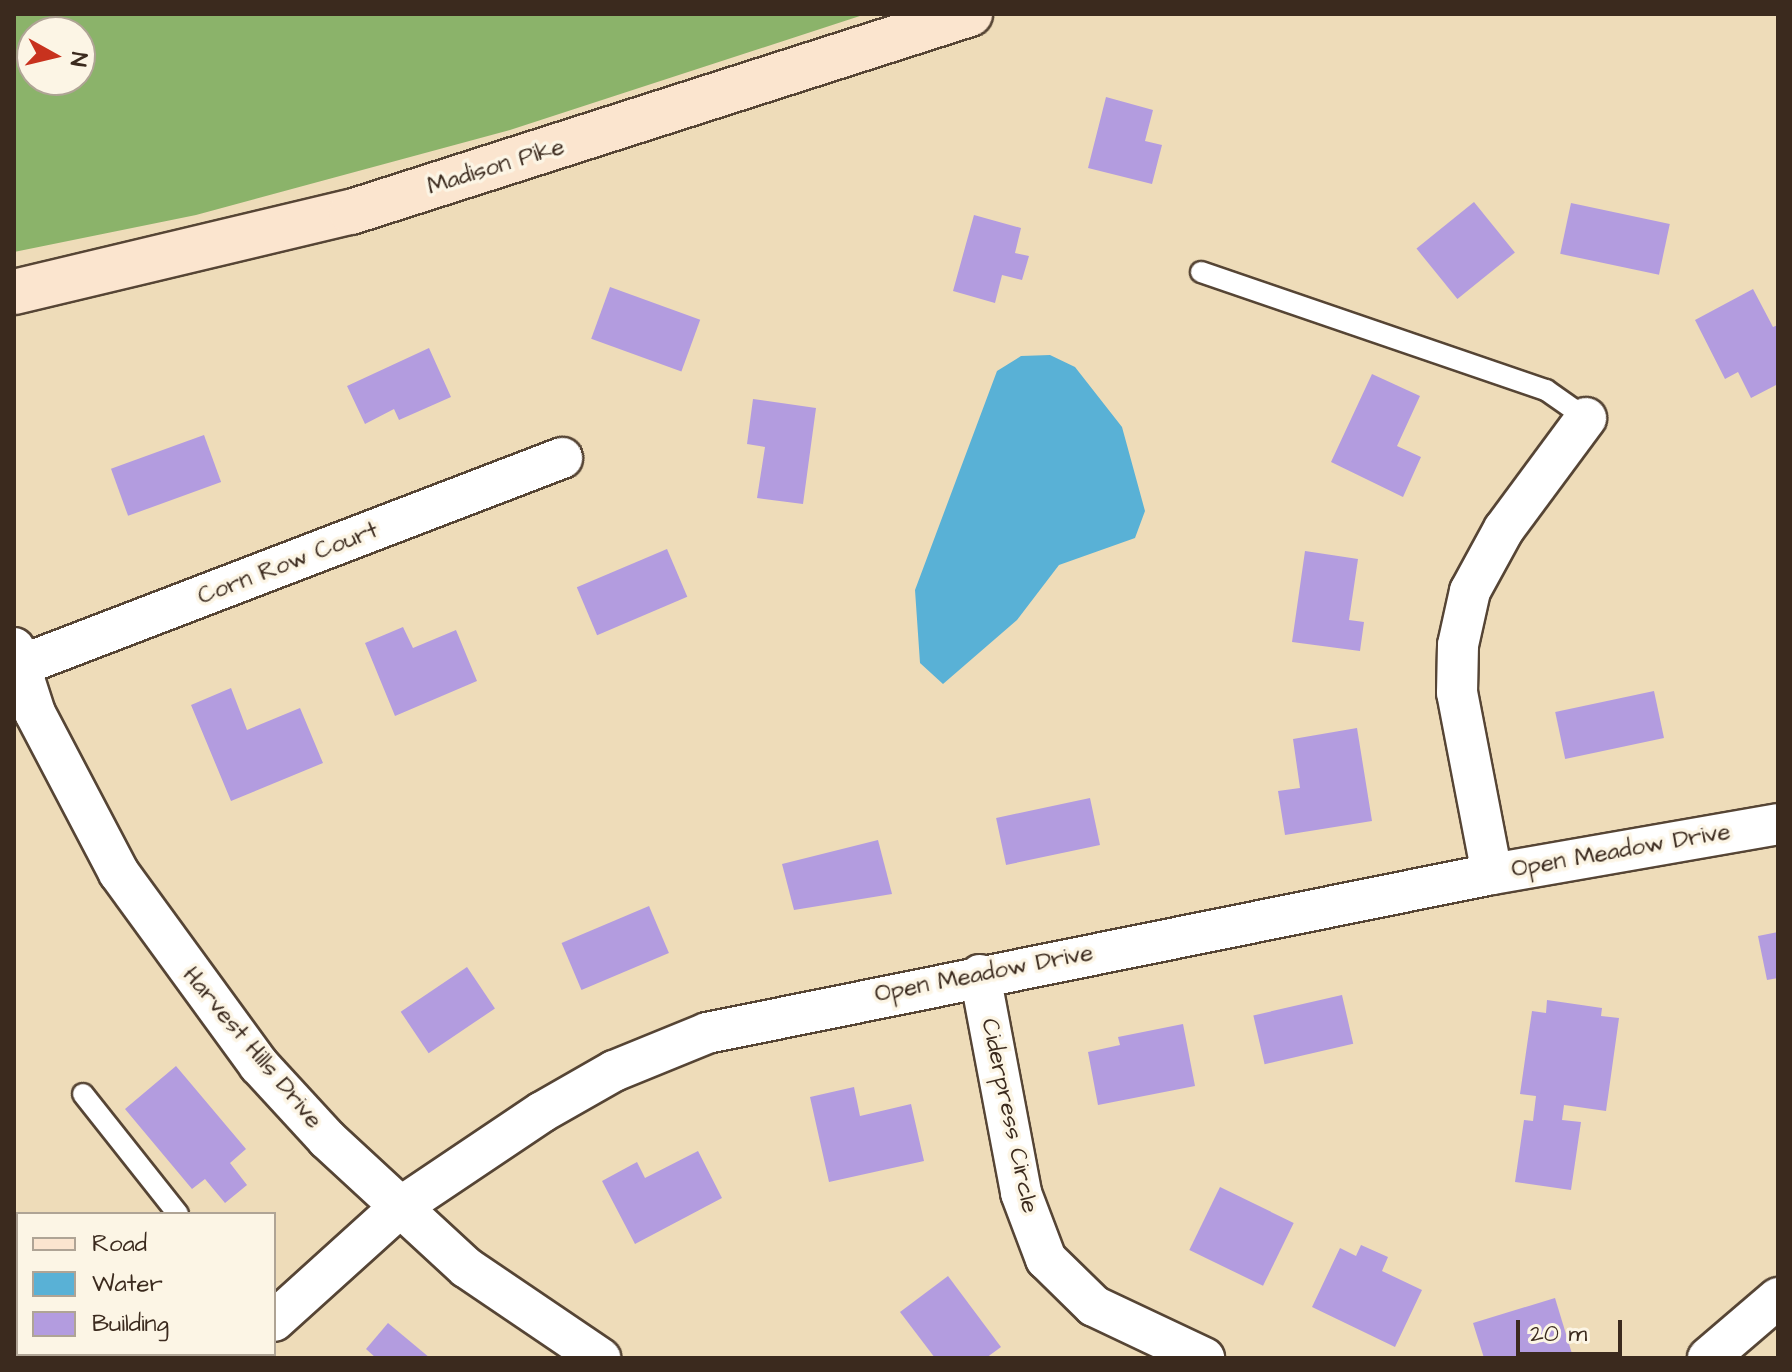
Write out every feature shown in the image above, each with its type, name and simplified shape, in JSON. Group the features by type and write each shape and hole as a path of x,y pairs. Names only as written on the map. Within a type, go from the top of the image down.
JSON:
{"street":[{"name":"Madison Pike","path":"14,292 351,212 970,14"},
{"path":"1492,874 1457,693 1458,645 1470,591 1504,529 1586,418"},
{"name":"Corn Row Court","path":"16,661 562,458"},
{"name":"Harvest Hills Drive","path":"16,661 70,786 165,941 259,1065 399,1208 467,1268 600,1358"},
{"name":"Open Meadow Drive","path":"276,1319 399,1208 578,1091 707,1033 980,975 1492,874 1778,824"},
{"name":"Ciderpress Circle","path":"980,975 1021,1193 1046,1259 1094,1306 1204,1358"},
{"path":"1708,1358 1778,1298"}],"lane":[{"path":"1201,272 1546,390 1586,418"},
{"path":"83,1094 176,1212"}],"green space":[{"path":"14,14 866,14 510,130 196,215 14,252"}],"water":[{"path":"1050,355 1075,367 1122,427 1145,511 1135,538 1059,565 1017,620 943,684 920,663 915,590 997,371 1021,356"}],"building":[{"path":"1106,97 1153,110 1145,141 1162,145 1152,184 1088,168"},
{"path":"1474,202 1515,253 1457,299 1416,249"},
{"path":"1571,203 1670,224 1659,275 1560,254"},
{"path":"974,215 1021,228 1015,253 1029,256 1022,280 1002,275 995,303 953,291"},
{"path":"610,287 700,320 681,372 591,339"},
{"path":"1753,289 1773,327 1778,325 1778,384 1751,398 1738,372 1725,379 1695,320"},
{"path":"429,348 451,397 399,420 394,409 365,424 347,386"},
{"path":"1372,374 1420,396 1397,446 1421,457 1403,497 1331,462"},
{"path":"753,399 816,408 803,504 757,498 765,447 747,444"},
{"path":"204,435 221,482 128,516 111,469"},
{"path":"667,549 687,597 597,635 577,587"},
{"path":"1305,551 1358,559 1349,620 1364,622 1360,651 1292,642"},
{"path":"403,627 413,648 456,630 477,681 395,716 365,643"},
{"path":"231,688 247,730 300,708 323,763 231,801 191,705"},
{"path":"1654,691 1664,738 1565,759 1555,712"},
{"path":"1357,728 1372,821 1285,835 1278,791 1300,788 1293,739"},
{"path":"1090,798 1100,845 1006,865 996,818"},
{"path":"878,840 892,894 794,910 782,864"},
{"path":"649,906 669,953 581,990 562,943"},
{"path":"1778,932 1778,978 1767,980 1758,936"},
{"path":"467,967 495,1008 429,1053 401,1012"},
{"path":"1342,995 1353,1044 1265,1064 1253,1015"},
{"path":"1547,1000 1602,1008 1601,1016 1619,1018 1606,1111 1564,1105 1562,1120 1581,1122 1571,1190 1515,1182 1524,1120 1533,1121 1536,1096 1520,1094 1532,1011 1546,1013"},
{"path":"1183,1024 1195,1086 1098,1105 1088,1052 1120,1045 1118,1037"},
{"path":"176,1066 246,1149 230,1163 247,1185 225,1203 205,1179 192,1189 125,1109"},
{"path":"854,1087 860,1116 911,1104 924,1161 829,1182 810,1097"},
{"path":"698,1151 722,1198 635,1244 602,1181 637,1162 645,1178"},
{"path":"1220,1187 1294,1223 1263,1286 1189,1250"},
{"path":"1361,1245 1388,1257 1382,1271 1422,1290 1395,1347 1312,1307 1340,1248 1356,1256"},
{"path":"948,1276 1001,1347 986,1358 935,1358 900,1312"},
{"path":"1555,1298 1573,1357 1484,1358 1473,1323"},
{"path":"388,1323 430,1358 376,1358 366,1349"}]}
